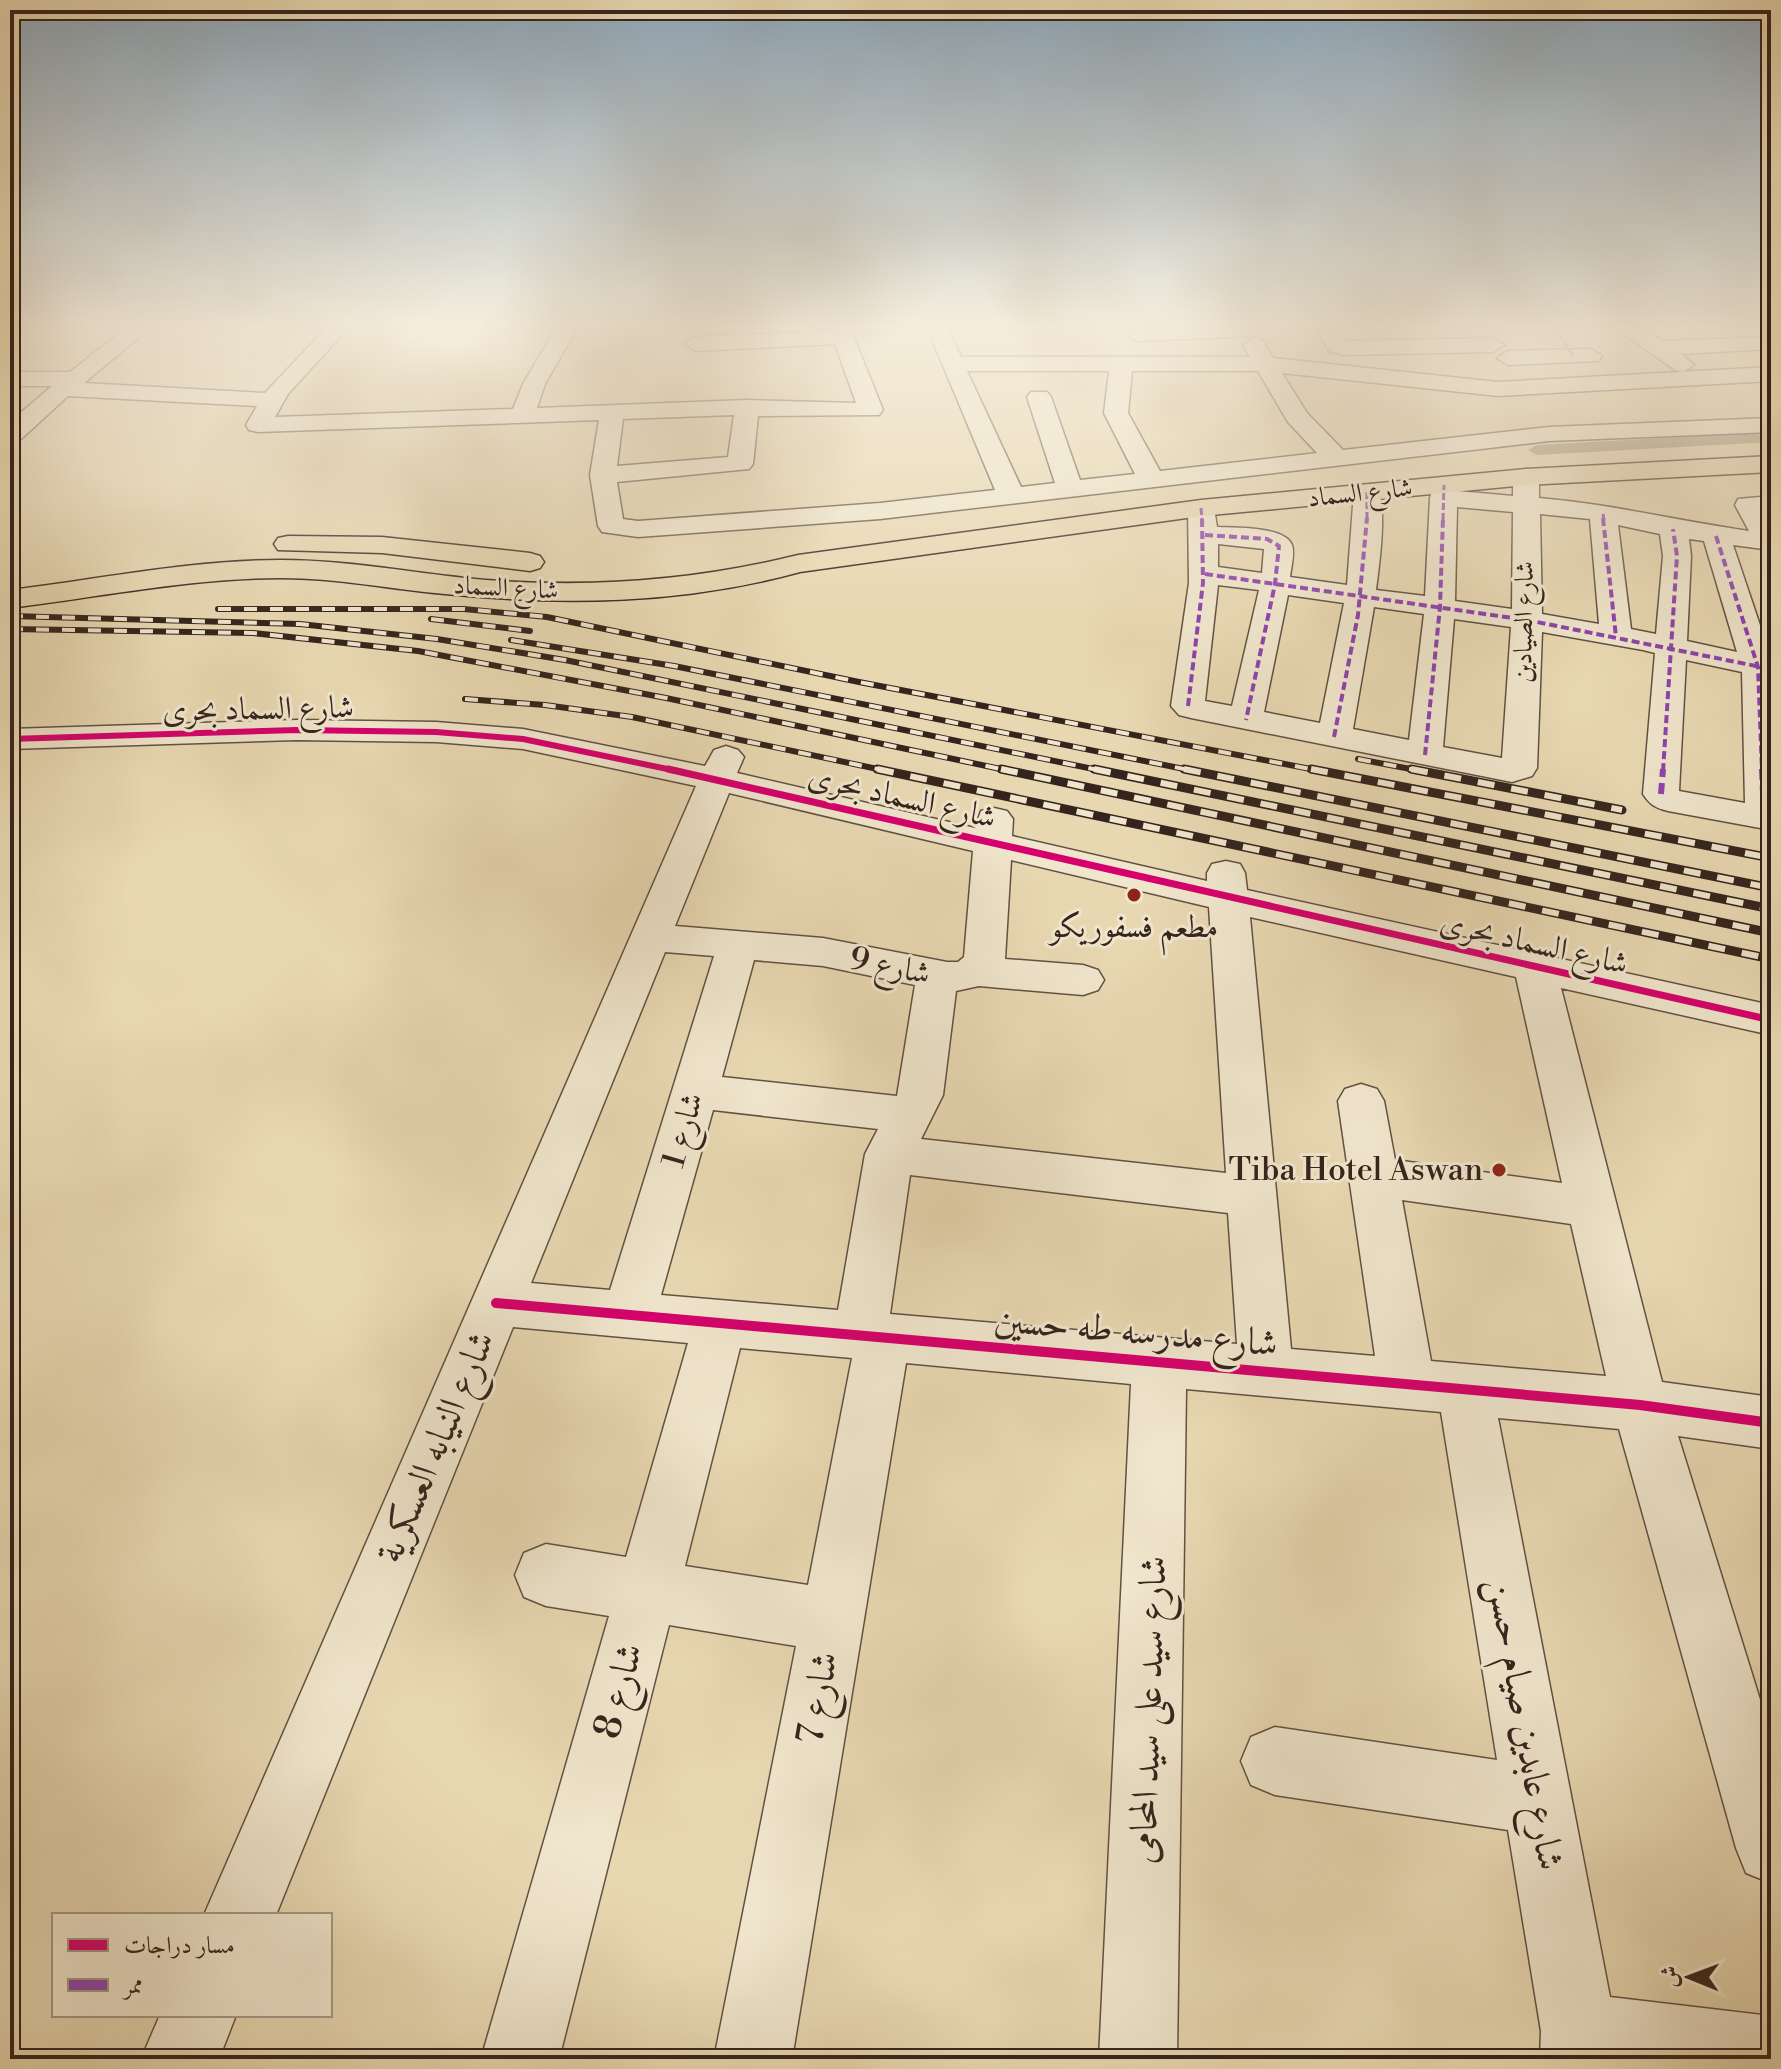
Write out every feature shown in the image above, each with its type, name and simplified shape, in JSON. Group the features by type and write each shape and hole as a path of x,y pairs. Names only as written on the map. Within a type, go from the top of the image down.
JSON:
{"highway":[{"path":"1526,490 1771,464"},
{"name":"شارع السماد","path":"670,562 734,561 999,534 1203,522 1367,492 1444,492"},
{"name":"شارع السماد","path":"10,599 199,574 283,569 486,589 632,590 732,581 798,564 968,537"},
{"path":"10,578 283,551 372,554 489,569 665,578 798,564"},
{"path":"10,588 211,564 298,560 358,563 472,577 655,570 734,561"}],"street":[{"path":"10,436 26,422"},
{"path":"260,422 258,425 349,422"},
{"path":"611,422 603,475 607,510 845,502 953,503 1573,433 1771,425"},
{"path":"603,475 740,464 745,422"},
{"path":"979,422 1011,495"},
{"path":"1048,422 1070,489"},
{"path":"1121,422 1151,479"},
{"path":"1301,422 1337,459"},
{"path":"1562,422 1573,433"},
{"path":"994,455 1059,454"},
{"path":"845,502 918,483"},
{"path":"1246,720 1275,584 1279,546 1273,540 1203,522 1205,574 1188,706 1195,710 1246,720 1334,737 1425,755 1440,607 1444,492 1526,490 1603,514 1673,529 1770,542"},
{"name":"شارع الصيادين","path":"1425,755 1506,770 1519,768 1527,620 1526,490"},
{"path":"1334,737 1360,596 1369,524 1367,492"},
{"path":"953,503 968,537"},
{"path":"1770,542 1748,505 1771,504"},
{"path":"1603,514 1616,637"},
{"path":"1673,529 1677,556 1661,794 1668,800 1768,819 1765,668 1716,536"},
{"path":"1205,574 1527,620 1765,668"},
{"name":"شارع السماد بحرى","path":"10,739 302,721"},
{"name":"شارع السماد بحرى","path":"10,722 440,722 565,745 720,768 1227,886 1535,969 1771,1020"},
{"name":"شارع النيابه العسكرية","path":"241,1913 720,768"},
{"name":"شارع 9","path":"649,937 823,952 956,974 985,957 993,831"},
{"path":"1227,886 1266,1372"},
{"name":"شارع السماد بحرى","path":"1227,886 1771,990"},
{"name":"شارع 1","path":"629,1315 738,945"},
{"path":"1535,969 1640,1405 1771,1848"},
{"path":"956,974 1083,980"},
{"name":"شارع 7","path":"753,2059 832,1620 899,1135 922,1087 956,974"},
{"path":"695,1091 899,1135 1251,1196"},
{"name":"شارع عابدين صيام حسن","path":"1361,1101 1374,1177 1436,1387 1539,1800 1579,2045"},
{"path":"1374,1177 1592,1207"},
{"name":"شارع مدرسه طه حسين","path":"496,1303 1640,1405 1771,1423"},
{"name":"شارع 8","path":"520,2059 720,1323"},
{"name":"شارع سيد على سيد المحامى","path":"1138,2059 1159,1362"},
{"path":"546,1575 832,1620"},
{"path":"1275,1761 1539,1800"},
{"path":"180,2059 197,2017"},
{"path":"1579,2045 1771,2054"}],"waterway":[{"path":"1537,450 1771,437"}],"railway":[{"path":"218,609 464,609 547,617 859,682 1321,771"},
{"path":"10,616 300,624 437,639 565,660 1103,771"},
{"path":"431,619 530,631"},
{"path":"10,629 253,633 418,651 666,698 1010,771"},
{"path":"511,640 674,666 1194,771"},
{"path":"465,699 545,705 632,717 887,771"},
{"path":"1358,759 1421,771"},
{"path":"877,769 1771,959"},
{"path":"1001,769 1771,933"},
{"path":"1094,769 1771,909"},
{"path":"1184,769 1771,888"},
{"path":"1311,769 1771,858"},
{"path":"1411,769 1622,810"}],"marked path":[{"path":"1425,755 1440,607 1444,485"},
{"path":"1334,737 1362,584 1367,492"},
{"path":"1188,706 1203,583 1201,508"},
{"path":"1603,514 1616,637"},
{"path":"1661,794 1677,556 1673,529"},
{"path":"1205,535 1267,539 1279,546 1275,584 1246,720"},
{"path":"1716,536 1758,667 1764,818"},
{"path":"1205,574 1527,620 1771,669"}],"cycle path":[{"path":"10,739 297,730 436,732 523,739 715,779 1228,899 1771,1020"},
{"path":"496,1303 1640,1405 1771,1423"}],"place":[{"name":"مطعم فسفوريكو","path":"1134,895"},
{"name":"Tiba Hotel Aswan","path":"1499,1170"}]}
